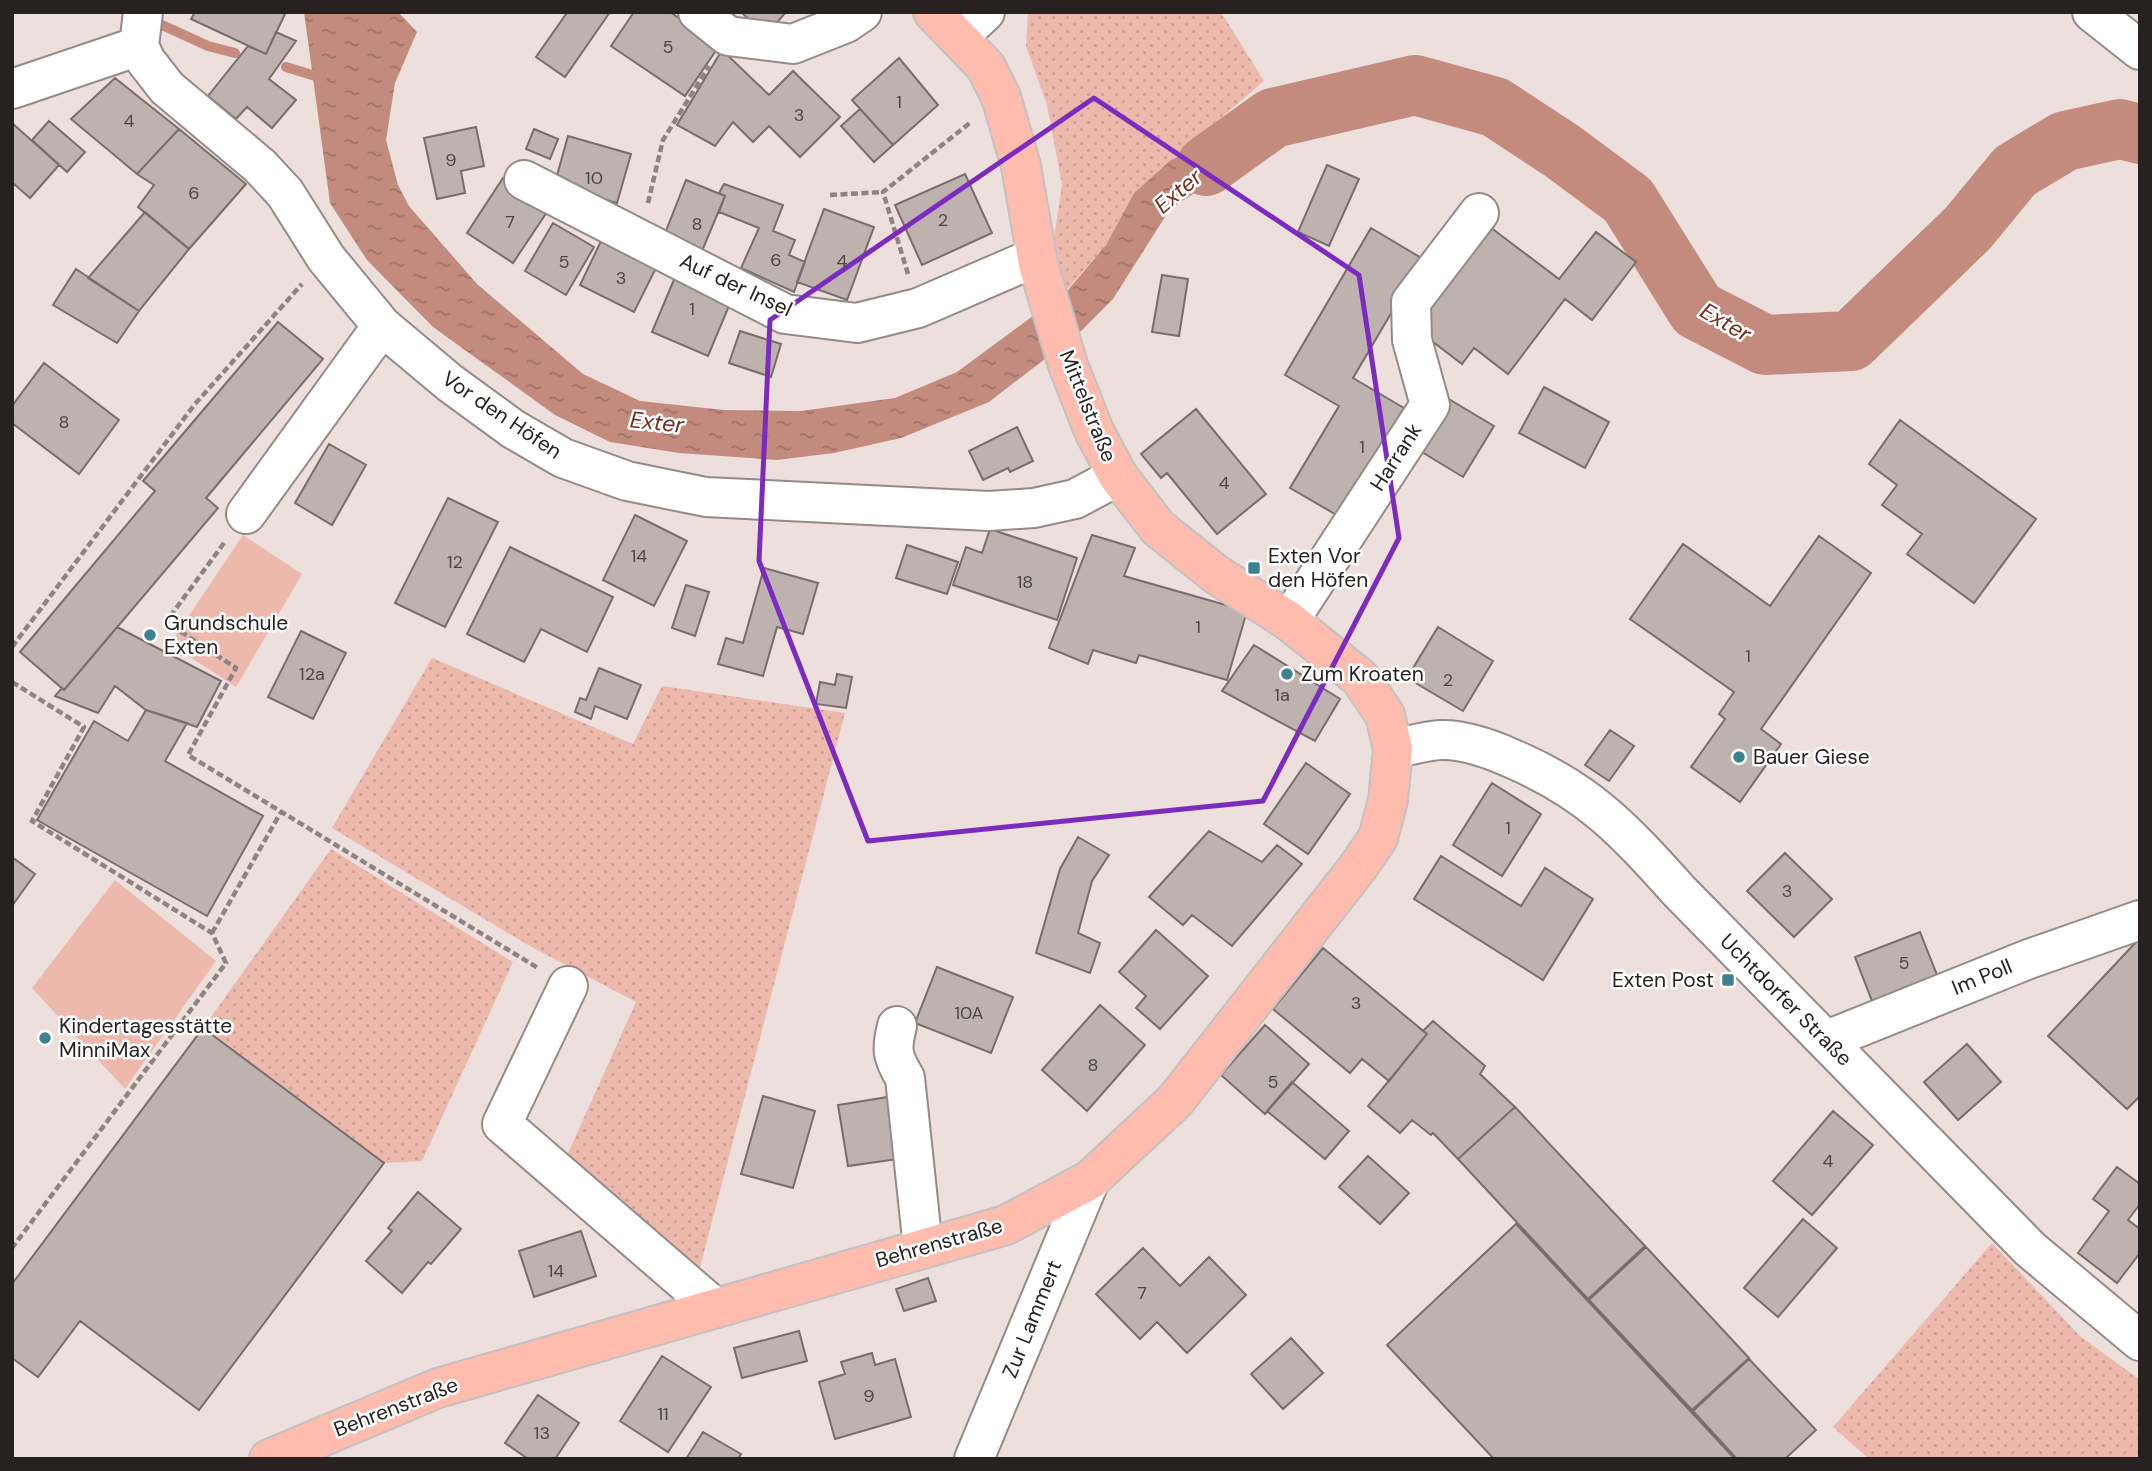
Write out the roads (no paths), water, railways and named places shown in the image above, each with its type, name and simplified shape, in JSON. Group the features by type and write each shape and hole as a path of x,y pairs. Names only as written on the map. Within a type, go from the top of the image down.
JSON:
{"main road":[{"name":"Mittelstraße","path":"958,21 1001,97 1021,166 1037,260 1068,365 1094,431 1118,476 1158,528 1217,575 1289,621 1360,678 1385,715 1393,748"},
{"name":"Behrenstraße","path":"270,1459 438,1388 1006,1225 1090,1180 1175,1101 1358,867 1378,838 1388,800 1393,748"}],"street":[{"path":"698,12 728,36 793,44 846,23 862,12"},
{"path":"2092,12 2140,50"},
{"path":"12,89 140,30"},
{"name":"Vor den Höfen","path":"140,30 146,61 167,88 260,166 285,193 326,258 382,326 450,383 513,429 563,458 627,481 706,497 989,511 1034,508 1075,499 1118,476"},
{"name":"Auf der Insel","path":"524,180 785,314 857,324 918,308 1037,260"},
{"name":"Harrank","path":"1289,621 1430,405 1412,340 1412,302 1479,213"},
{"path":"238,525 382,326"},
{"name":"Uchtdorfer Straße","path":"1393,748 1442,740 1486,747 1547,774 1587,799 1626,832 1679,891 2030,1249 2140,1341"},
{"name":"Im Poll","path":"1827,1040 2029,959 2140,920"},
{"path":"568,986 502,1124 715,1308"},
{"path":"897,1026 891,1047 895,1061 905,1078 923,1248"},
{"name":"Zur Lammert","path":"974,1459 1090,1180"}],"water":[{"path":"304,12 398,12 417,32 395,83 386,140 398,185 409,206 477,284 583,374 640,401 724,410 801,411 895,398 957,372 1068,290 1106,245 1134,193 1171,160 1220,135 1273,118 1246,159 1170,209 1113,299 1081,331 989,402 901,438 834,453 777,460 679,453 610,442 555,415 433,327 367,260 330,203"}],"waterway":[{"path":"151,20 208,46 235,53"},
{"path":"286,67 322,78"},
{"name":"Exter","path":"1206,166 1273,118 1415,85 1495,107 1562,151 1628,200 1697,310 1765,345 1851,341 1968,228 2015,171 2065,141 2120,129 2140,134"}],"place":[{"name":"Exten Vor den Höfen","path":"1254,568"},
{"name":"Grundschule Exten","path":"150,635"},
{"name":"Zum Kroaten","path":"1287,674"},
{"name":"Bauer Giese","path":"1739,757"},
{"name":"Exten Post","path":"1728,980"},
{"name":"Kindertagesstätte MinniMax","path":"45,1038"}]}
